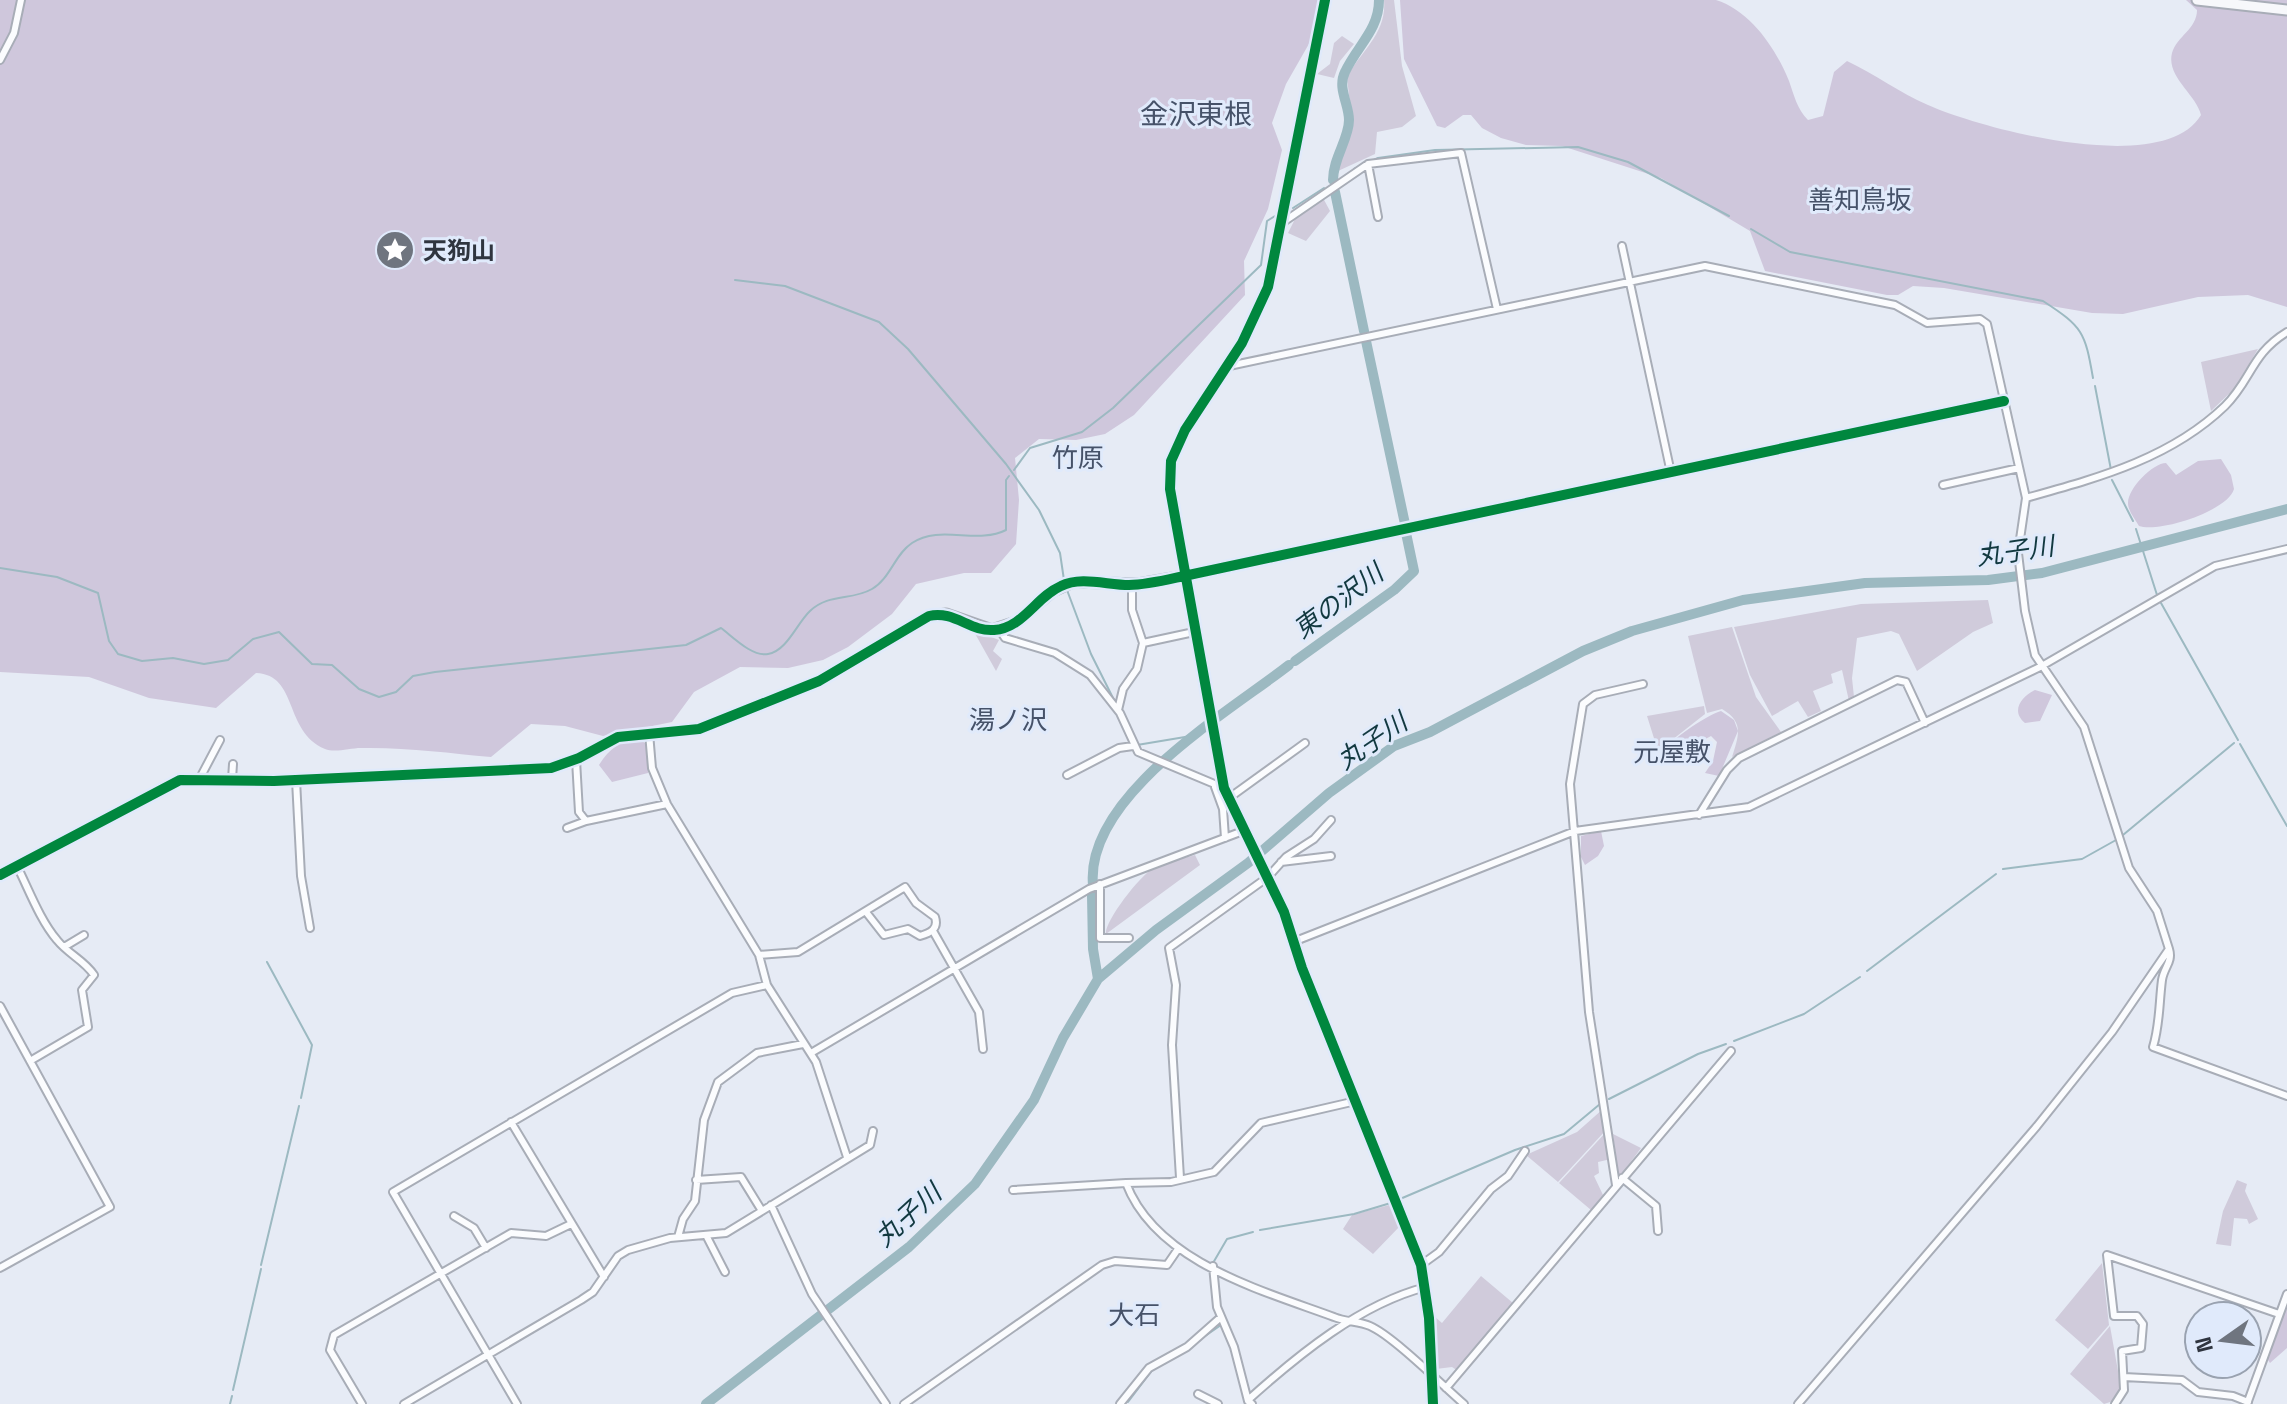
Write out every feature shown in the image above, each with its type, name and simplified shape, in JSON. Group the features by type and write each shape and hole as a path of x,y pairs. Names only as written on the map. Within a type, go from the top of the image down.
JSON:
{"street":[{"path":"0,60 14,33 21,0"},
{"path":"1225,838 1212,733 1170,489 1171,461 1185,430 1259,312 1282,223 1325,0"},
{"path":"2197,0 2287,10"},
{"path":"1282,223 1368,164 1461,153 1497,309"},
{"path":"1368,164 1378,217"},
{"path":"1622,246 1671,473"},
{"path":"1227,366 1692,266 1718,267 1762,279 1895,305 1927,323 1985,321 2026,498 2018,553 2023,599 2040,667 2084,727 2129,868 2157,911 2169,949 2171,959 2162,980 2163,1006 2153,1047 2287,1096"},
{"path":"2026,498 2114,473 2184,437 2225,406 2261,350 2287,332"},
{"path":"0,875 173,783 200,778 296,780 551,768 576,760 618,737 699,729 819,681 929,616 946,614 982,628 999,629 1016,622 1061,586 1082,581 1132,584 1184,576 2004,401"},
{"path":"1943,485 2019,468"},
{"path":"1293,942 1575,831 1731,812 1762,802 2040,667 2215,566 2286,550"},
{"path":"1118,710 1123,689 1137,669 1143,643 1132,610 1132,584"},
{"path":"999,629 1005,638 1071,660 1090,675 1118,710 1133,746 1165,766 1219,788 1229,798 1268,877 1421,1265 1426,1287 1433,1404"},
{"path":"1143,643 1194,632"},
{"path":"1699,815 1727,770 1739,758 1897,680 1906,682 1925,723"},
{"path":"1616,1185 1589,1012 1570,784 1583,704 1595,695 1643,684"},
{"path":"649,733 652,768 667,804 759,955 767,985 822,1074 847,1157"},
{"path":"200,778 220,740"},
{"path":"1229,798 1305,743"},
{"path":"1067,775 1119,748 1133,746"},
{"path":"576,760 579,812 586,821"},
{"path":"232,779 233,764"},
{"path":"296,780 301,876 310,928"},
{"path":"567,828 667,804"},
{"path":"1180,1178 1172,1045 1176,985 1167,953 1169,948 1231,900 1268,877 1281,862 1314,839 1331,820"},
{"path":"811,1053 1100,884 1245,833"},
{"path":"1281,862 1331,856"},
{"path":"17,866 51,932 64,947 87,964 94,975 82,990 88,1027 30,1061"},
{"path":"1100,884 1100,938 1129,938"},
{"path":"759,955 768,952 791,955 905,887 916,903 935,917 933,931 979,1012 983,1049"},
{"path":"866,912 884,935 905,929 920,936 933,931"},
{"path":"64,947 84,935"},
{"path":"1798,1404 2037,1126 2112,1032 2169,949"},
{"path":"517,1404 393,1192 732,993 767,985"},
{"path":"0,1006 110,1207 0,1268"},
{"path":"678,1237 683,1219 695,1201 704,1144 704,1120 718,1082 757,1053 803,1044"},
{"path":"1446,1388 1731,1051"},
{"path":"1013,1190 1161,1183 1207,1174 1223,1167 1261,1123 1356,1101"},
{"path":"511,1122 604,1277"},
{"path":"404,1404 581,1300 604,1277 618,1256 678,1237 707,1237 737,1228 870,1145 873,1131"},
{"path":"1421,1265 1439,1252 1491,1189 1508,1176 1525,1151"},
{"path":"696,1180 741,1177 762,1211"},
{"path":"1622,1178 1656,1206 1658,1231"},
{"path":"1126,1183 1145,1219 1178,1249 1279,1296 1377,1330 1464,1404"},
{"path":"771,1205 812,1294 886,1404"},
{"path":"454,1216 474,1228 486,1248"},
{"path":"362,1404 332,1355 331,1339 516,1231 546,1236 571,1224"},
{"path":"707,1237 725,1272"},
{"path":"904,1404 1102,1265 1115,1261 1167,1265 1178,1249"},
{"path":"2115,1404 2123,1394 2122,1351 2141,1348 2143,1324 2137,1316 2114,1316 2107,1255 2279,1314"},
{"path":"1213,1266 1221,1317 1234,1347 1249,1403 1292,1363 1352,1322 1381,1305 1426,1287"},
{"path":"2124,1377 2182,1380 2198,1392 2233,1396 2247,1403 2287,1294"},
{"path":"1123,1403 1149,1368 1187,1347 1221,1317"},
{"path":"1198,1394 1218,1404"}],"shaded area":[{"path":"0,0 1318,0 1310,42 1286,84 1272,123 1282,150 1268,209 1244,261 1245,295 1134,415 1105,434 1076,440 1039,439 1015,458 1019,500 1016,544 991,573 964,573 916,584 892,614 848,647 823,660 788,668 740,667 694,692 672,722 603,736 565,726 531,724 491,757 394,748 325,749 312,741 303,730 279,683 270,676 256,673 216,708 149,698 89,677 0,672"},
{"path":"1384,0 1394,0 1402,66 1416,116 1402,127 1377,132 1375,154 1338,171 1352,123 1347,77 1378,32"},
{"path":"1400,0 1716,0 1740,13 1761,33 1777,56 1798,107 1808,120 1823,116 1834,72 1847,61 1918,100 1988,126 2071,143 2113,146 2150,143 2181,134 2201,115 2177,78 2171,62 2175,47 2196,17 2197,10 2186,0 2287,0 2287,307 2248,295 2198,297 2123,314 2092,313 1944,288 1913,286 1898,295 1887,295 1765,271 1750,231 1661,178 1562,146 1526,145 1501,138 1482,128 1471,115 1463,115 1445,128 1437,126 1404,59"},
{"path":"1342,36 1354,44 1340,61 1334,78 1317,74 1330,64 1334,43"},
{"path":"1323,198 1330,211 1306,241 1288,233 1295,219"},
{"path":"2258,349 2234,389 2211,411 2201,362"},
{"path":"2221,459 2231,475 2234,489 2229,497 2192,518 2161,526 2139,526 2130,512 2129,497 2148,472 2166,463 2176,475 2198,461"},
{"path":"1988,600 1993,623 1973,632 1917,671 1899,634 1891,631 1857,638 1852,678 1854,697 1849,701 1842,670 1831,674 1833,683 1813,691 1821,711 1808,717 1798,701 1772,716 1750,675 1734,627 1861,604"},
{"path":"1732,627 1756,697 1781,732 1732,757 1738,736 1737,724 1722,709 1707,713 1688,636"},
{"path":"973,630 999,640 993,651 1002,659 996,671"},
{"path":"2035,690 2052,695 2040,721 2025,723 2018,709 2026,696"},
{"path":"1704,706 1705,714 1658,751 1647,716"},
{"path":"1721,711 1734,720 1738,731 1719,776 1705,773 1713,761 1717,742 1711,736 1668,759 1661,758 1677,738"},
{"path":"640,740 653,748 654,760 648,773 612,782 599,765 616,746"},
{"path":"1601,831 1604,846 1598,856 1585,865 1581,857 1581,836"},
{"path":"1195,855 1200,865 1106,934 1116,910 1146,874 1162,864"},
{"path":"1603,1109 1606,1130 1558,1182 1526,1155 1577,1132"},
{"path":"1607,1131 1611,1159 1598,1162 1599,1173 1594,1176 1603,1195 1591,1210 1559,1183"},
{"path":"1613,1134 1641,1148 1621,1175 1618,1173"},
{"path":"2237,1180 2247,1184 2245,1191 2258,1219 2249,1224 2247,1219 2234,1218 2231,1246 2216,1244 2223,1211"},
{"path":"1393,1204 1401,1225 1373,1254 1343,1229 1352,1215"},
{"path":"2102,1263 2109,1325 2088,1349 2055,1320"},
{"path":"1481,1276 1513,1303 1458,1371 1452,1367 1436,1369 1434,1316 1442,1323"},
{"path":"2287,1301 2287,1348 2270,1363 2268,1360"},
{"path":"2110,1326 2121,1388 2116,1400 2104,1404 2070,1374"}],"waterway":[{"name":"東の沢川","path":"1333,180 1348,127 1343,78 1371,29 1379,0"},
{"path":"1354,169 1378,158 1435,150 1578,147 1628,162 1729,216"},
{"path":"1293,208 1324,188"},
{"name":"東の沢川","path":"1335,192 1364,331"},
{"path":"1014,470 1030,448 1082,432 1113,408 1261,265 1267,221 1275,216"},
{"path":"1751,229 1790,252 2043,301 2080,332 2093,378"},
{"path":"735,280 785,286 879,322 908,349 1006,464 1039,510 1060,553 1064,580"},
{"name":"東の沢川","path":"1366,341 1405,524"},
{"path":"2095,386 2111,470"},
{"path":"0,568 57,577 98,593 109,641 118,654 142,661 173,658 204,664 228,660 253,639 279,632 312,664 332,665 359,689 379,697 396,692 413,676 686,645 721,628 743,646 756,652 775,652 817,605 864,593 878,585 912,543 934,535 983,536 1006,530 1006,480 1009,476"},
{"path":"2112,480 2133,521"},
{"name":"丸子川","path":"706,1404 909,1247 975,1184 1034,1100 1063,1038 1098,979 1156,930 1248,863 1329,793 1394,746 1430,732 1583,651 1632,631 1743,600 1865,583 1988,580 2042,573 2287,509"},
{"path":"2136,529 2157,595"},
{"name":"東の沢川","path":"1295,661 1394,590 1414,571 1406,533"},
{"path":"1067,590 1091,654 1114,700"},
{"path":"2161,603 2238,740"},
{"name":"東の沢川","path":"1093,885 1097,852 1111,820 1135,789 1197,733 1289,665"},
{"path":"1137,745 1197,735"},
{"path":"2123,835 2234,743"},
{"path":"2240,744 2287,826"},
{"path":"2003,869 2082,859 2116,840"},
{"path":"1867,971 1996,874"},
{"name":"東の沢川","path":"1092,896 1093,949 1098,979"},
{"path":"267,962 312,1045 301,1098"},
{"path":"1734,1041 1804,1014 1860,977"},
{"path":"1609,1099 1698,1054 1726,1044"},
{"path":"1400,1199 1515,1150 1564,1134 1600,1104"},
{"path":"261,1265 299,1106"},
{"path":"1260,1230 1354,1214 1394,1202"},
{"path":"1213,1263 1227,1239 1253,1232"},
{"path":"233,1390 261,1269"},
{"path":"1172,1359 1221,1325"},
{"path":"1128,1402 1153,1369"},
{"path":"230,1404 232,1396"}],"cycle path":[{"path":"1325,0 1268,287 1242,343 1185,430 1171,461 1170,489 1224,788 1284,912 1302,968 1421,1265 1429,1318 1433,1404"},
{"path":"0,875 180,780 274,781 551,768 579,758 618,737 699,729 819,681 929,616 946,616 977,628 994,630 1013,624 1052,591 1069,583 1086,581 1129,585 1156,582 2004,401"}],"place":[{"name":"天狗山","path":"395,250"}],"district":[{"name":"金沢東根","path":"1196,114"},
{"name":"善知鳥坂","path":"1860,200"},
{"name":"竹原","path":"1078,458"},
{"name":"湯ノ沢","path":"1008,720"},
{"name":"元屋敷","path":"1672,752"},
{"name":"大石","path":"1134,1315"}]}
